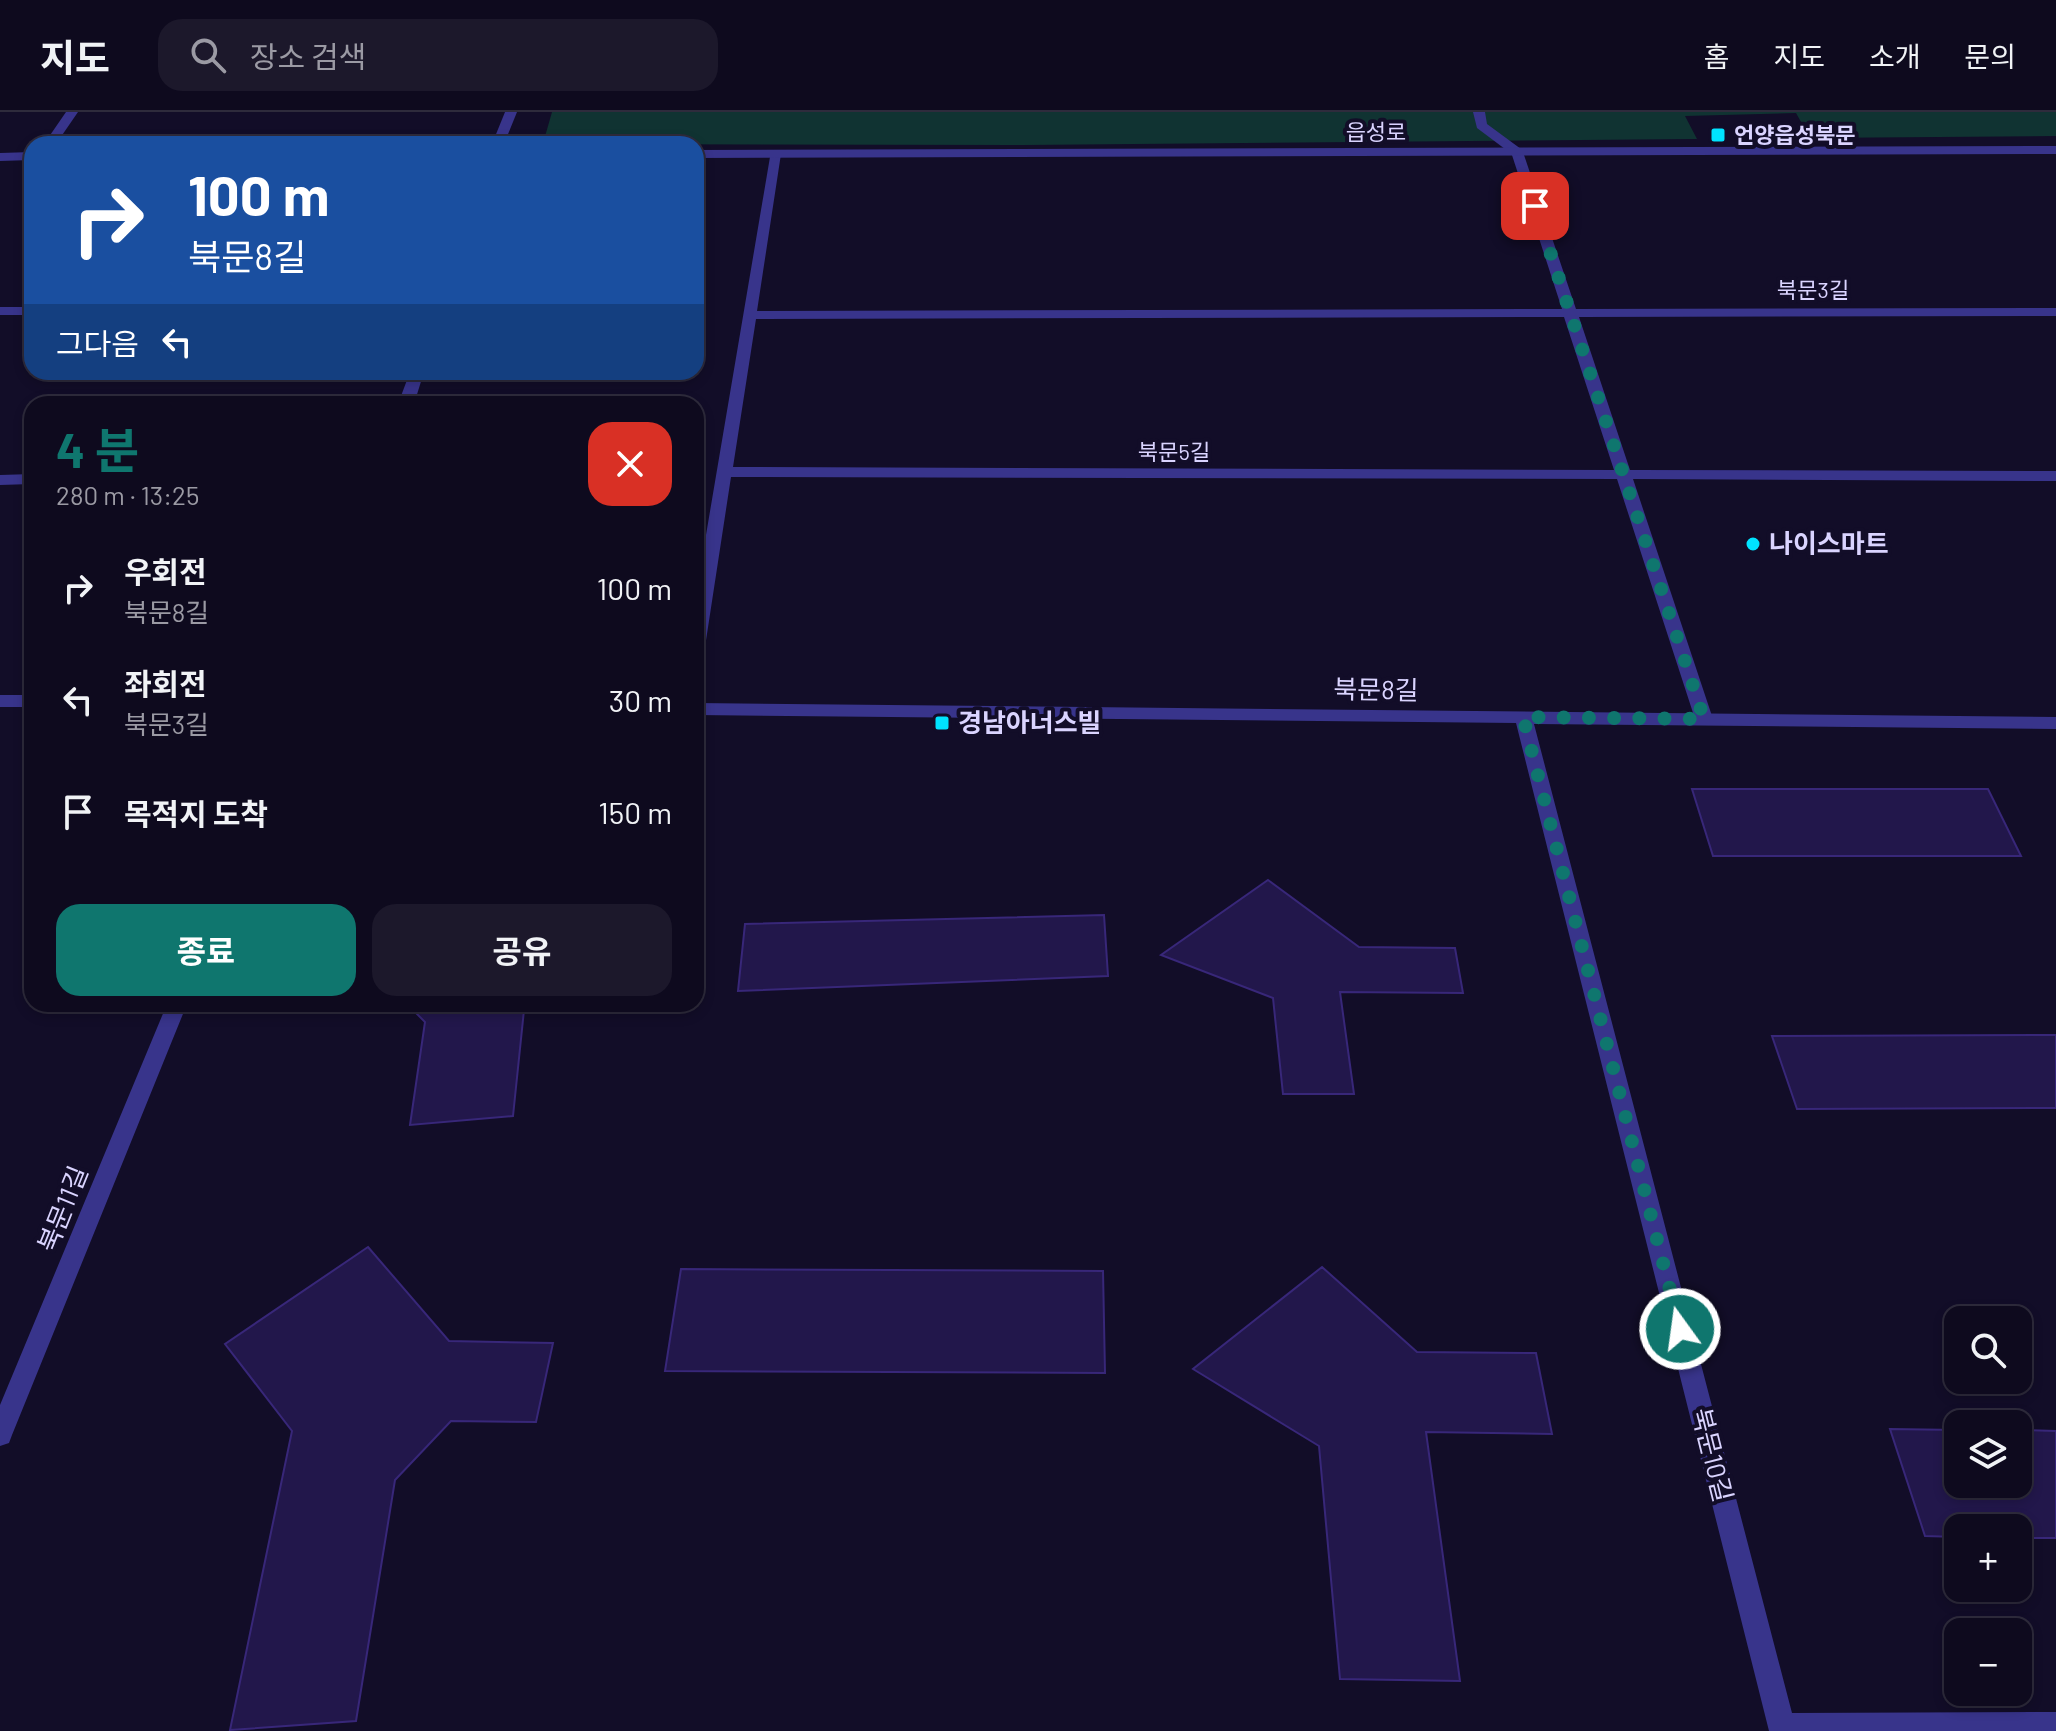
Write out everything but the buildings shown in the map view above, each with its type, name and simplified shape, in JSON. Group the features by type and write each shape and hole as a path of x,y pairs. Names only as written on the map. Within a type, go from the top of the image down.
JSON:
{"street":[{"path":"56,136 72,112"},
{"path":"501,136 511,112"},
{"path":"1479,112 1481,125 1517,152 1704,719"},
{"name":"읍성로","path":"704,154 2056,150"},
{"path":"704,597 775,154"},
{"path":"0,157 24,156"},
{"path":"0,311 24,311"},
{"name":"북문3길","path":"1570,313 2056,312"},
{"path":"749,315 1570,313"},
{"name":"북문5길","path":"724,472 1623,475"},
{"path":"1623,475 2056,476"},
{"path":"0,480 24,479"},
{"path":"0,701 24,701"},
{"name":"북문8길","path":"704,709 2056,723"},
{"name":"북문10길","path":"1523,717 1782,1729 2056,1726"},
{"name":"북문11길","path":"0,1435 174,1012"}],"green space":[{"path":"552,112 2056,112 2056,136 1810,138 1796,113 1685,116 1697,139 704,144 704,136 545,136"}],"place":[{"name":"언양읍성북문","path":"1718,135"},
{"name":"나이스마트","path":"1753,544"},
{"name":"경남아너스빌","path":"942,723"}],"route":[{"path":"1535,206 1704,719 1523,717 1680,1329"}]}
